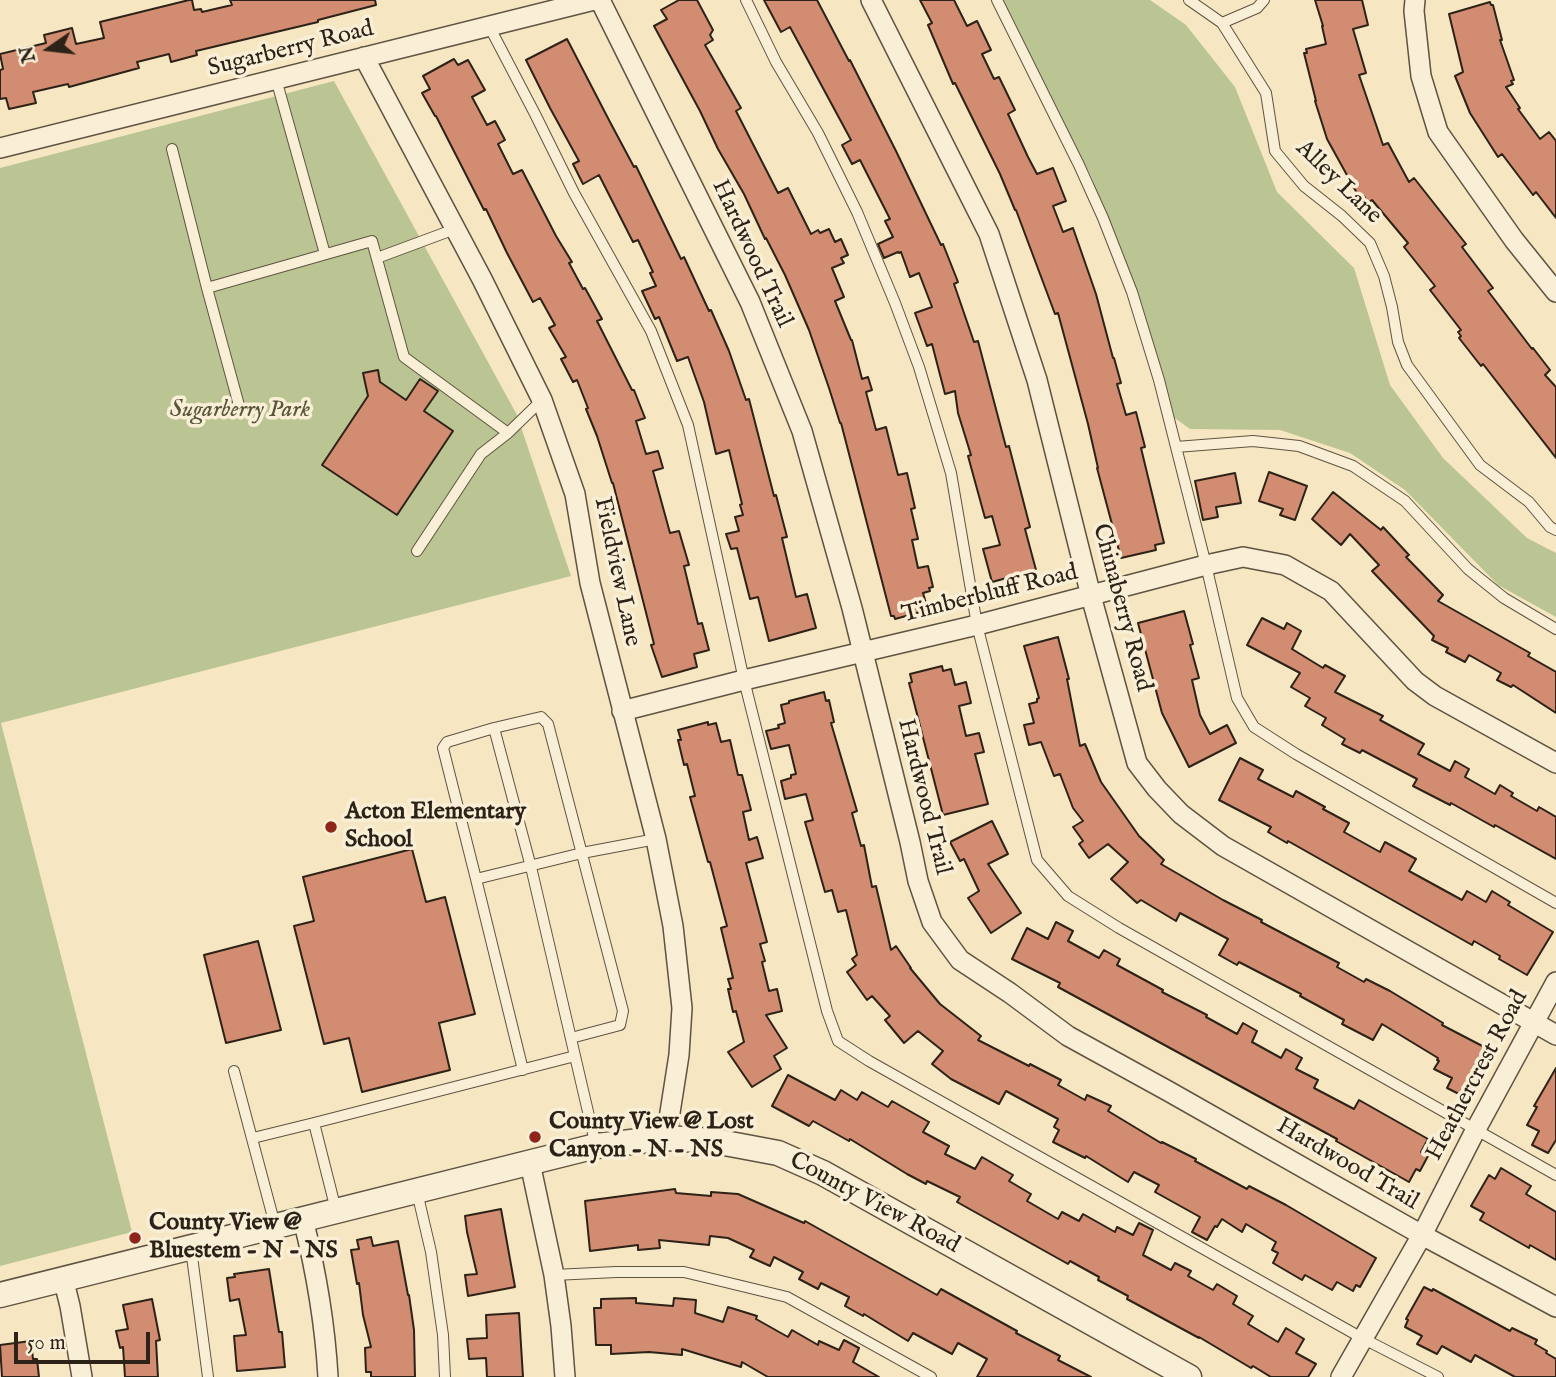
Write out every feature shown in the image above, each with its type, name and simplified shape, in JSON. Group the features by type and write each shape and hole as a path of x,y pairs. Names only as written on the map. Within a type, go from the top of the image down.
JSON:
{"street":[{"name":"Sugarberry Road","path":"0,148 594,0"},
{"name":"Hardwood Trail","path":"600,0 750,302 802,431 852,608 918,881 932,922 960,960 1068,1036 1422,1235 1556,1307"},
{"name":"Chinaberry Road","path":"871,0 989,234 1037,380 1091,596 1137,763 1181,814 1223,846 1556,1035"},
{"path":"1415,0 1421,76 1438,132 1514,240 1556,292"},
{"name":"Fieldview Lane","path":"364,57 542,400 575,494 590,583 656,839 673,926 682,1008 679,1055 666,1138"},
{"name":"Timberbluff Road","path":"622,711 1243,557 1285,565 1331,591 1415,681 1435,696 1556,763"},
{"name":"Heathercrest Road","path":"1340,1377 1422,1235 1556,982"},
{"name":"County View Road","path":"0,1295 596,1146 666,1138 714,1141 778,1153 823,1173 1189,1377"},
{"path":"530,1163 554,1275 565,1377"},
{"path":"303,1219 320,1300 328,1377"},
{"path":"63,1278 82,1377"}],"lane":[{"path":"746,0 776,62 818,132 857,212 919,368 951,473 977,625 1037,860 1068,896 1119,928 1556,1175"},
{"path":"997,0 1079,165 1132,292 1176,447 1237,698 1254,727 1308,761 1556,902"},
{"name":"Alley Lane","path":"1189,0 1222,23 1266,93 1275,151 1304,186 1342,216 1370,243 1384,276 1398,342 1407,365 1480,465 1529,502 1550,527 1556,530"},
{"path":"1222,23 1257,8 1264,0"},
{"path":"489,26 574,193 652,331 688,425 744,680 827,1010 838,1041 869,1062 1362,1338 1438,1377"},
{"path":"275,78 325,254"},
{"path":"172,149 240,410"},
{"path":"377,258 455,229"},
{"path":"207,288 372,241 404,357 508,433"},
{"path":"417,551 481,454 508,433 542,400"},
{"path":"1176,447 1253,441 1299,446 1353,466 1405,501 1468,569 1504,598 1556,629"},
{"path":"523,1070 443,748 447,741 541,717 548,724 623,1011 620,1025 571,1038"},
{"path":"494,728 531,867 596,1146"},
{"path":"476,879 583,853 656,839"},
{"path":"253,1138 575,1056"},
{"path":"234,1071 275,1226"},
{"path":"314,1123 336,1211"},
{"path":"417,1191 432,1252 443,1335 445,1377"},
{"path":"191,1247 208,1377"},
{"path":"554,1275 684,1272 787,1297 931,1377"}],"green space":[{"path":"1002,0 1150,0 1186,25 1235,87 1277,192 1354,268 1390,385 1443,458 1527,538 1556,553 1556,617 1498,585 1405,490 1350,453 1280,430 1190,429 1168,413 1092,178"},
{"name":"Sugarberry Park","path":"334,81 517,415 571,576 1,723 132,1232 0,1266 0,168"}],"building":[{"path":"192,0 194,10 201,9 202,12 232,5 230,0 375,0 376,5 318,22 196,51 197,55 171,62 169,54 137,62 139,68 69,87 68,84 33,92 36,103 9,109 6,98 0,99 0,70 3,69 0,54 46,43 44,35 72,28 76,44 104,38 100,22"},
{"path":"679,0 697,0 713,30 710,35 713,40 705,45 741,108 736,111 778,193 788,188 811,234 829,229 835,242 841,239 848,255 841,258 844,263 832,268 844,297 835,301 852,340 862,379 868,377 872,390 866,392 876,430 886,427 898,475 907,473 915,508 911,509 918,539 912,540 918,568 928,566 933,587 923,593 928,610 895,619 891,616 841,423 809,330 744,194 654,26 667,19 661,10"},
{"path":"764,0 817,0 850,60 941,245 943,244 958,282 954,284 974,342 978,341 1006,447 1009,446 1030,527 1025,529 1036,570 992,582 983,549 1000,545 992,516 985,518 968,456 971,455 958,413 955,391 945,394 932,344 927,346 915,313 932,307 919,273 910,277 901,252 884,258 878,244 893,237 885,221 890,219 860,160 852,164 842,145 851,140 790,27 781,32"},
{"path":"920,0 954,0 967,26 977,21 991,50 982,54 994,79 999,77 1015,110 1008,114 1028,157 1037,174 1053,168 1066,201 1053,206 1063,232 1073,228 1096,294 1121,383 1117,384 1126,415 1136,412 1145,447 1141,448 1164,543 1155,545 1156,550 1121,558 1058,313 1055,314 1000,174 955,83 953,84 928,25 932,23"},
{"path":"1315,0 1362,0 1368,25 1353,29 1366,73 1359,75 1383,145 1388,143 1409,182 1414,178 1466,244 1462,247 1493,288 1488,291 1550,370 1545,375 1556,387 1556,458 1483,364 1481,366 1459,338 1461,336 1458,332 1461,330 1430,290 1435,286 1404,247 1408,243 1372,200 1367,203 1364,196 1358,195 1327,139 1304,53 1307,53 1306,49 1326,44"},
{"path":"1490,2 1514,80 1511,81 1513,84 1506,87 1540,139 1549,132 1556,141 1556,218 1536,192 1533,195 1502,154 1498,157 1470,113 1455,76 1463,72 1449,14"},
{"path":"567,39 634,167 636,166 681,259 684,257 729,351 746,400 749,399 774,496 776,495 787,537 782,538 796,597 807,594 816,628 769,641 758,597 750,599 737,548 731,549 726,534 739,531 735,517 743,515 729,450 716,454 704,402 688,357 677,361 659,317 655,319 642,291 656,286 650,273 653,272 638,240 633,242 599,175 583,184 573,164 579,161 526,60"},
{"path":"454,59 458,65 468,60 485,90 472,97 487,125 495,121 505,140 498,144 513,174 522,170 572,262 569,263 602,319 597,321 634,390 645,418 636,421 646,454 658,451 663,468 653,471 670,533 679,531 689,565 684,566 698,624 702,623 709,650 694,654 697,667 662,677 651,645 654,644 613,483 577,380 573,382 561,359 566,357 549,328 555,325 540,298 533,302 486,209 484,210 422,93 430,89 423,76"},
{"path":"378,370 380,382 406,400 420,379 438,391 424,411 453,431 397,515 322,465 368,396 363,373"},
{"path":"1269,472 1307,486 1295,520 1280,515 1283,509 1259,501"},
{"path":"1235,473 1241,503 1216,507 1218,517 1203,520 1195,481"},
{"path":"1333,492 1381,530 1383,527 1409,555 1406,557 1443,595 1438,601 1530,653 1528,656 1556,672 1556,713 1513,685 1511,687 1497,680 1501,673 1469,655 1465,662 1446,652 1448,648 1432,640 1434,636 1372,571 1379,565 1350,534 1341,545 1312,519"},
{"path":"1184,611 1199,678 1192,680 1200,715 1210,734 1227,725 1236,743 1189,767 1162,713 1138,623"},
{"path":"1262,618 1284,629 1287,623 1301,631 1292,649 1323,668 1325,665 1345,676 1335,692 1383,716 1380,720 1424,744 1418,754 1450,771 1455,761 1469,769 1465,777 1495,794 1500,785 1513,793 1511,796 1537,811 1539,807 1556,817 1556,859 1495,825 1494,827 1413,786 1417,779 1362,750 1360,753 1342,744 1345,739 1322,725 1326,718 1305,706 1310,698 1291,687 1300,673 1247,645"},
{"path":"1058,637 1069,679 1080,746 1085,744 1101,782 1139,836 1164,860 1161,864 1339,963 1337,967 1364,982 1366,979 1390,991 1443,1023 1442,1025 1490,1050 1465,1097 1447,1088 1452,1078 1434,1069 1438,1058 1382,1024 1373,1040 1342,1024 1344,1020 1300,996 1301,994 1239,962 1237,965 1219,955 1228,939 1180,913 1176,921 1141,900 1137,903 1111,879 1128,862 1108,844 1089,858 1079,844 1083,841 1073,827 1083,821 1073,808 1060,774 1054,776 1041,742 1029,745 1024,725 1034,723 1029,704 1037,702 1039,698 1024,646"},
{"path":"942,666 943,671 951,669 955,685 966,682 971,703 959,706 966,736 979,733 984,752 975,754 988,804 943,815 909,683 912,682 910,674"},
{"path":"824,692 826,701 829,700 834,722 831,723 857,811 852,813 861,846 864,845 872,887 876,886 891,950 896,946 910,968 940,1004 981,1036 978,1040 1061,1080 1058,1085 1085,1100 1087,1095 1111,1106 1108,1111 1161,1143 1196,1159 1195,1161 1247,1189 1249,1186 1286,1205 1376,1258 1360,1287 1356,1285 1353,1291 1337,1282 1332,1290 1305,1275 1302,1280 1273,1263 1278,1253 1272,1250 1276,1242 1246,1224 1242,1232 1222,1219 1207,1240 1192,1232 1200,1217 1155,1192 1159,1185 1134,1172 1128,1182 1086,1156 1085,1158 1053,1142 1059,1130 1054,1127 1058,1119 1006,1091 999,1104 951,1079 932,1064 943,1051 918,1031 904,1043 885,1020 890,1016 872,996 867,1000 847,972 856,965 852,959 857,955 846,910 838,912 832,890 825,892 805,822 813,820 806,794 785,799 781,781 796,774 789,745 771,749 766,731 779,728 778,725 785,723 781,705"},
{"path":"708,722 708,725 716,723 721,742 730,740 738,775 742,775 751,810 743,812 749,840 757,837 763,858 746,863 767,942 760,944 769,991 777,989 782,1011 766,1015 787,1048 774,1056 781,1069 752,1087 728,1052 744,1042 728,989 731,989 728,979 733,978 721,928 727,926 690,797 695,796 678,740 681,740 678,730"},
{"path":"1240,758 1263,770 1258,779 1293,797 1296,791 1349,823 1344,832 1380,852 1385,842 1416,859 1409,871 1462,900 1467,891 1486,902 1492,891 1510,902 1508,905 1553,932 1527,975 1474,941 1472,945 1288,841 1287,843 1268,832 1271,827 1219,800"},
{"path":"992,821 1008,854 988,864 1021,913 991,933 968,898 979,891 964,859 960,861 950,842"},
{"path":"412,849 426,902 445,897 475,1014 439,1023 450,1070 362,1092 349,1038 324,1044 294,926 314,921 303,877"},
{"path":"1056,922 1073,931 1068,941 1099,958 1104,950 1120,959 1117,965 1237,1034 1243,1023 1257,1031 1252,1042 1281,1058 1286,1049 1302,1058 1296,1069 1318,1080 1314,1088 1354,1109 1359,1100 1428,1139 1421,1152 1428,1156 1420,1171 1416,1169 1409,1182 1336,1141 1337,1139 1058,987 1060,983 1012,959 1027,928 1048,939"},
{"path":"258,941 281,1030 226,1043 204,955"},
{"path":"1556,1068 1556,1140 1548,1153 1532,1145 1539,1131 1527,1125 1537,1107 1534,1106"},
{"path":"788,1075 835,1100 841,1090 857,1100 862,1092 888,1107 892,1101 929,1122 923,1132 949,1146 945,1154 975,1169 982,1157 1013,1175 1009,1181 1031,1194 1027,1201 1058,1219 1062,1212 1079,1221 1083,1214 1115,1232 1117,1227 1133,1235 1139,1223 1153,1230 1143,1255 1171,1270 1175,1263 1191,1271 1188,1276 1213,1290 1217,1284 1237,1296 1233,1304 1253,1316 1248,1324 1278,1342 1286,1328 1304,1339 1296,1353 1316,1364 1308,1377 1271,1377 1253,1366 1251,1368 1127,1299 1128,1296 1098,1280 1099,1277 1070,1261 1068,1264 957,1202 960,1197 927,1181 926,1184 850,1139 849,1141 813,1121 809,1126 772,1106"},
{"path":"1501,1168 1531,1186 1526,1194 1556,1212 1556,1260 1480,1220 1484,1213 1471,1206 1489,1175 1495,1179"},
{"path":"675,1189 676,1193 711,1196 711,1192 738,1194 804,1223 805,1221 937,1295 941,1289 1060,1356 1058,1360 1091,1377 977,1377 987,1359 958,1343 952,1354 913,1333 908,1341 864,1314 863,1316 845,1306 849,1297 821,1283 818,1289 799,1279 803,1272 774,1257 770,1266 750,1257 754,1250 728,1238 710,1236 709,1245 659,1240 660,1248 638,1250 638,1245 590,1251 585,1201"},
{"path":"501,1209 515,1287 468,1296 465,1275 477,1274 465,1216"},
{"path":"371,1237 373,1246 398,1241 414,1330 415,1377 371,1377 371,1372 366,1372 365,1348 371,1347 351,1250 359,1249 357,1240"},
{"path":"269,1269 279,1332 282,1332 285,1367 237,1371 234,1336 246,1335 239,1299 230,1301 227,1278 235,1277 234,1274"},
{"path":"1424,1287 1432,1291 1433,1289 1510,1331 1512,1328 1537,1340 1535,1344 1556,1359 1556,1377 1515,1377 1475,1355 1471,1362 1442,1346 1437,1354 1417,1344 1422,1336 1405,1327 1408,1320 1406,1319"},
{"path":"636,1298 636,1303 673,1306 674,1298 696,1300 695,1313 723,1322 728,1307 757,1316 756,1319 788,1337 792,1330 818,1345 819,1341 839,1350 844,1340 859,1348 853,1362 879,1377 768,1377 742,1362 741,1367 682,1349 682,1355 649,1352 611,1354 611,1345 596,1345 594,1308 601,1308 601,1299"},
{"path":"152,1299 160,1340 156,1341 158,1377 125,1377 123,1347 120,1348 116,1331 128,1329 123,1305"},
{"path":"519,1313 523,1377 487,1377 486,1358 469,1359 467,1339 487,1338 486,1315"},
{"path":"31,1341 39,1377 2,1377 0,1345"}],"place":[{"name":"Acton Elementary School","path":"331,827"},
{"name":"County View @ Lost Canyon - N - NS","path":"535,1137"},
{"name":"County View @ Bluestem - N - NS","path":"135,1238"}]}
